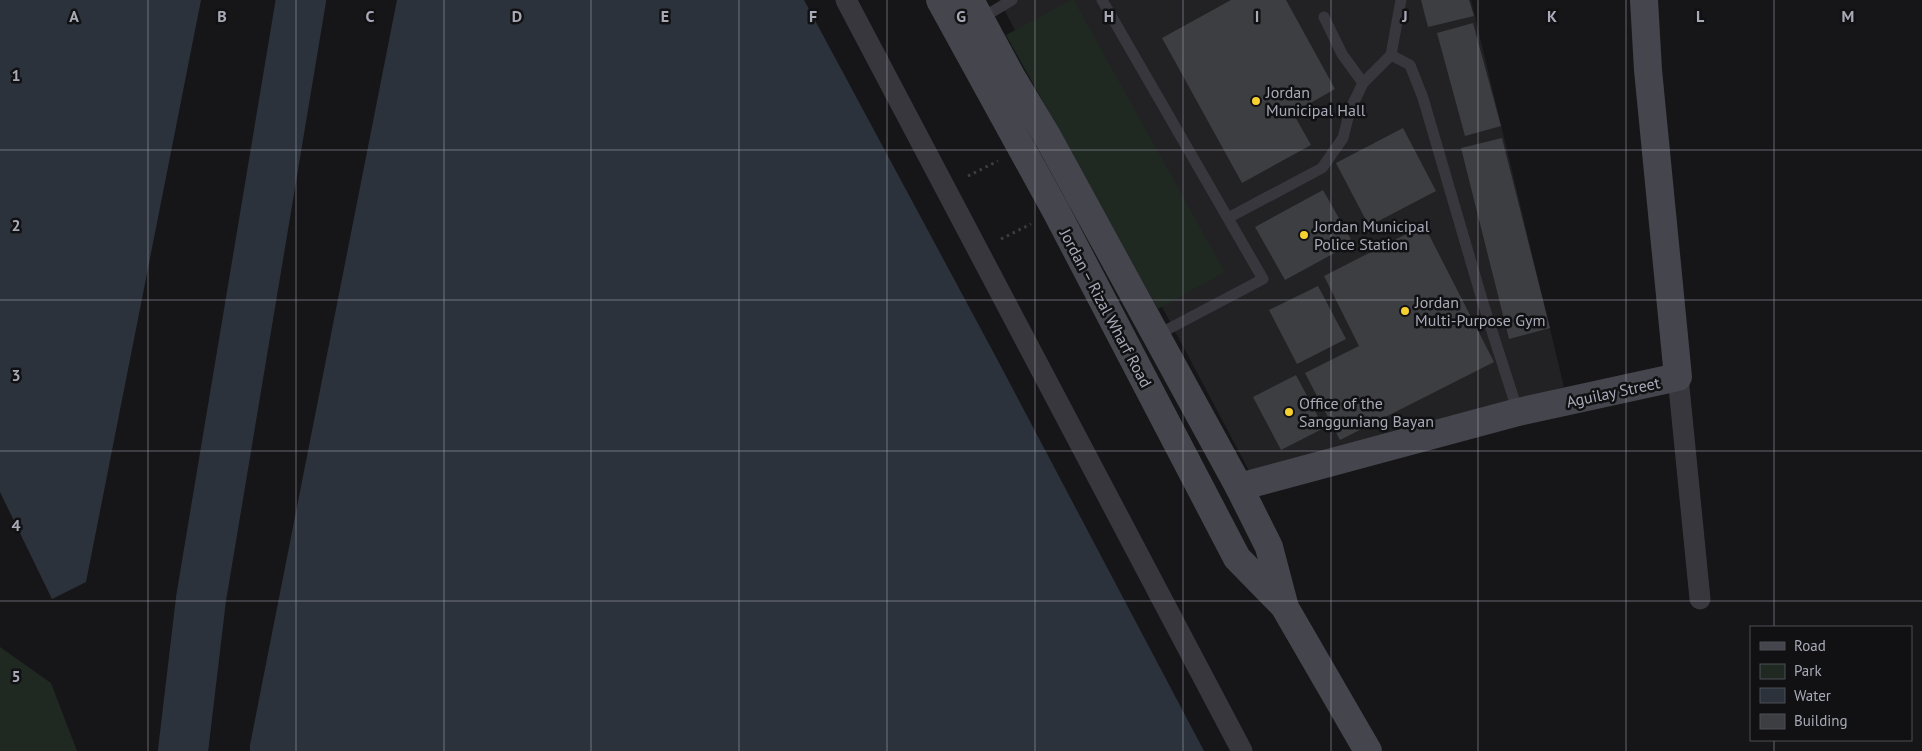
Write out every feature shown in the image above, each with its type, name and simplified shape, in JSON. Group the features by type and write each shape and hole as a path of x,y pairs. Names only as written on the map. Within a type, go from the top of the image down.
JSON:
{"main road":[{"name":"Jordan – Rizal Wharf Road","path":"940,0 1056,212 1237,558 1284,606 1368,751"},
{"name":"Aguilay Street","path":"1239,487 1518,412 1678,377 1648,70 1644,0"},
{"name":"Jordan – Rizal Wharf Road","path":"975,9 1157,335 1239,487 1268,547 1284,606"}],"street":[{"path":"846,0 1242,751"},
{"path":"1678,377 1700,600"}],"lane":[{"path":"975,9 1012,0"},
{"path":"1102,0 1263,278 1157,335"},
{"path":"1228,218 1322,168 1343,138 1350,110 1362,83 1391,55 1401,0"},
{"path":"1324,17 1342,54 1362,83"},
{"path":"1391,55 1410,65 1423,98 1483,303 1518,412"}],"shaded area":[{"path":"999,0 1471,0 1564,387 1253,478"}],"green space":[{"path":"1074,0 1225,272 1158,309 1006,35"},
{"path":"0,647 51,683 77,751 0,751"}],"water":[{"path":"0,0 201,0 86,582 52,599 0,492"},
{"path":"397,0 804,0 997,359 1204,751 250,751"}],"building":[{"name":"Jordan Municipal Hall","path":"1231,0 1286,0 1335,89 1293,113 1311,145 1242,183 1162,38"},
{"path":"1421,0 1469,0 1474,16 1428,27"},
{"path":"1473,23 1501,126 1465,136 1437,33"},
{"path":"1403,128 1436,191 1369,226 1336,163"},
{"path":"1502,138 1550,328 1509,339 1461,148"},
{"name":"Jordan Municipal Police Station","path":"1323,190 1353,243 1285,280 1255,227"},
{"name":"Jordan Multi-Purpose Gym","path":"1424,225 1494,362 1340,440 1305,373 1359,346 1324,276"},
{"path":"1318,286 1346,339 1297,364 1269,310"},
{"name":"Office of the Sangguniang Bayan","path":"1296,375 1324,428 1281,450 1253,397"}],"waterway":[{"path":"183,751 201,599 301,0"}],"place":[{"name":"Jordan Municipal Hall","path":"1256,101"},
{"name":"Jordan Municipal Police Station","path":"1304,235"},
{"name":"Jordan Multi-Purpose Gym","path":"1405,311"},
{"name":"Office of the Sangguniang Bayan","path":"1289,412"}]}
